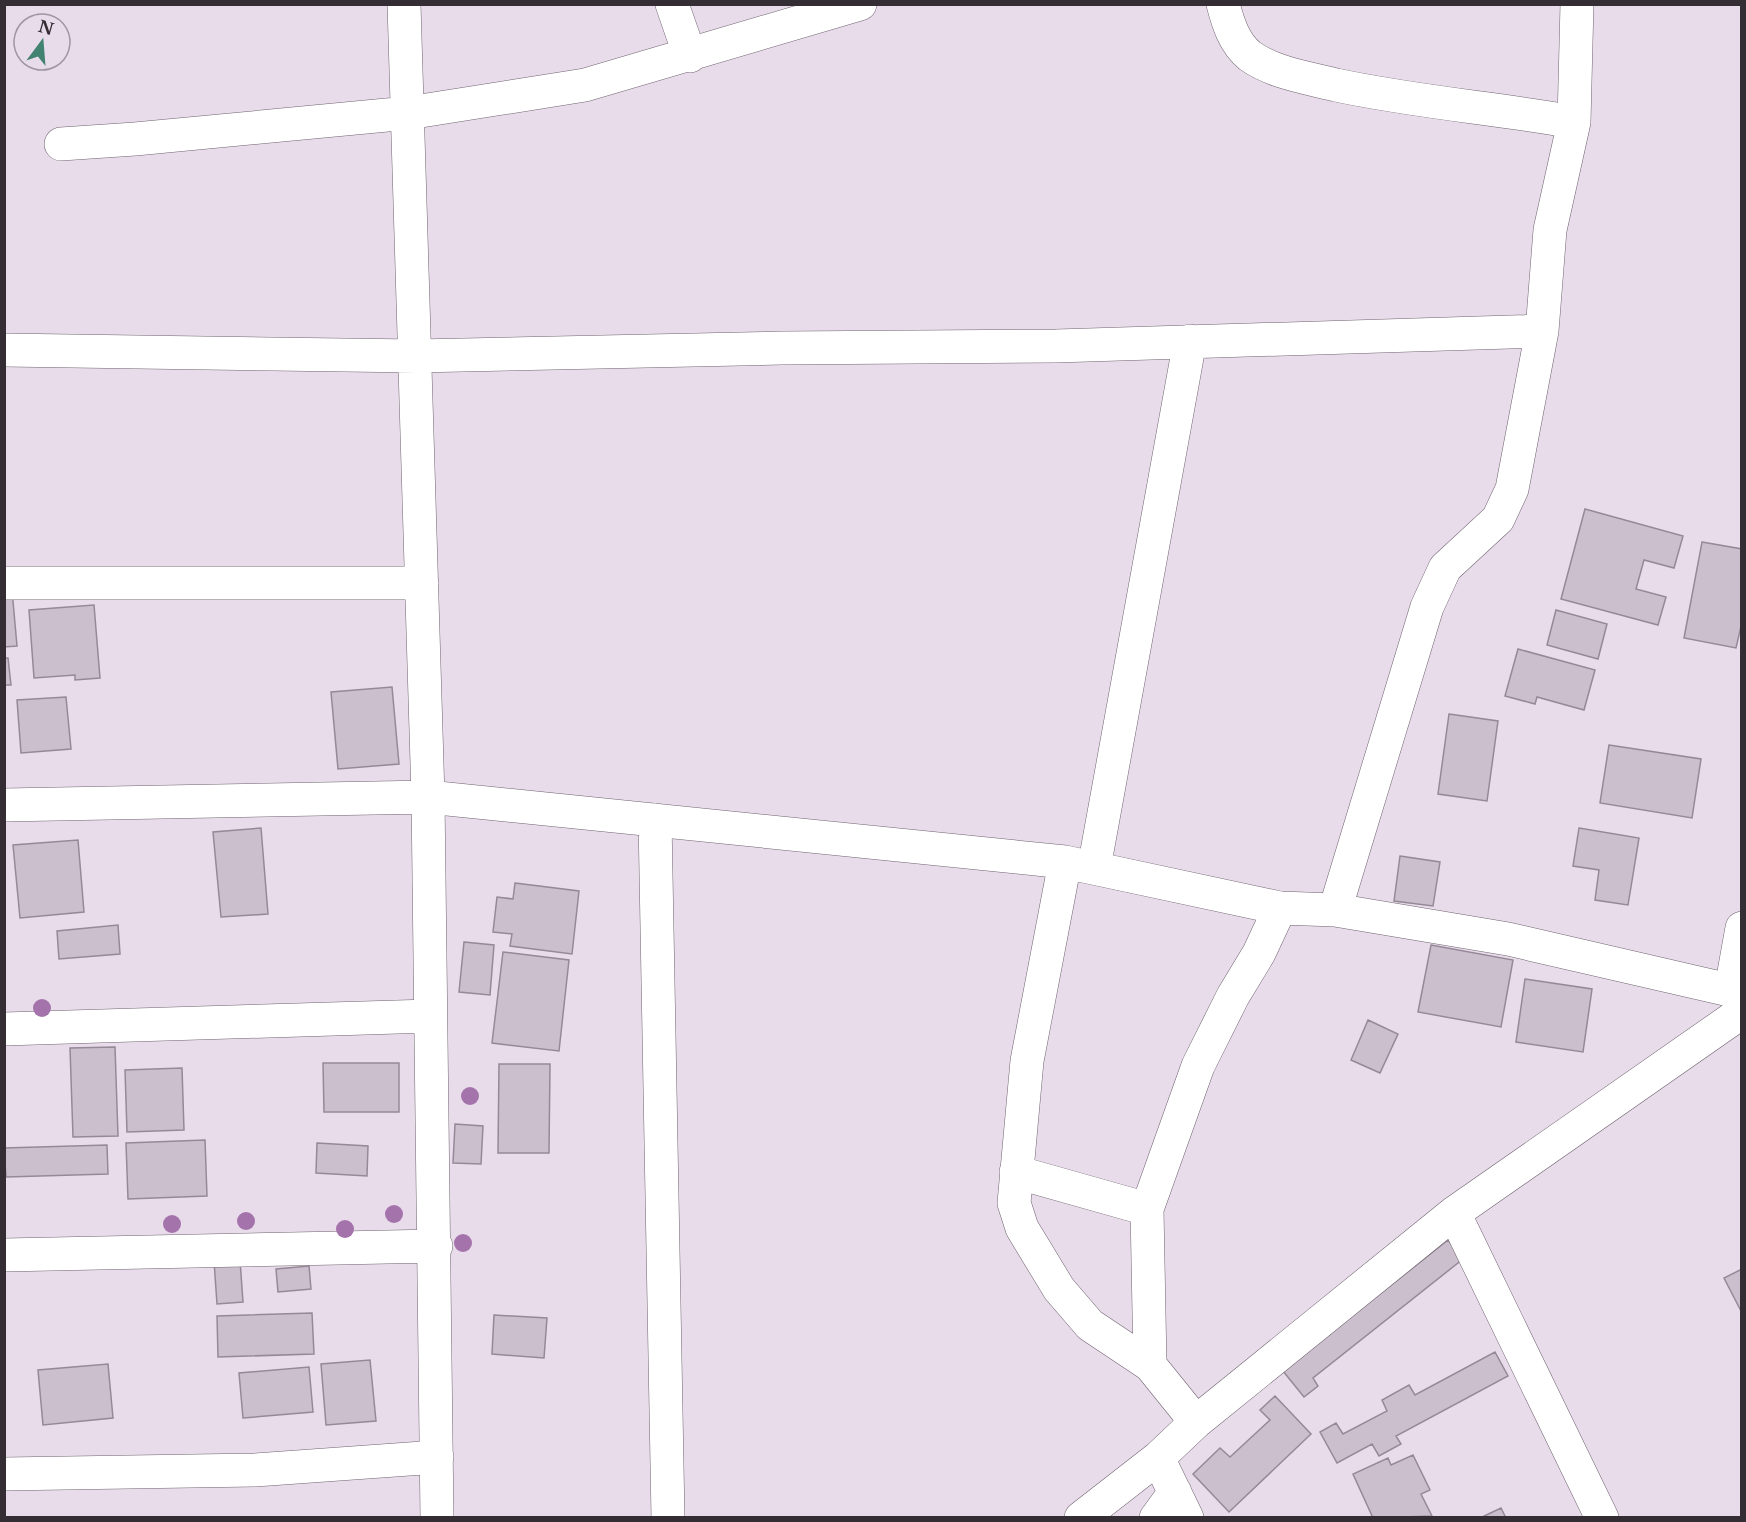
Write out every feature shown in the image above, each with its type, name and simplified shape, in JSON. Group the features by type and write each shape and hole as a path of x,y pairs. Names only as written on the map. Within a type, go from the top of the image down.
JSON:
{"street":[{"path":"404,4 428,797 430,1016 436,1246 437,1518"},
{"path":"672,4 690,56"},
{"path":"60,144 408,113 585,85 690,56 860,4"},
{"path":"1223,4 1238,44 1250,56 1292,74 1398,98 1574,122"},
{"path":"1335,910 1427,607 1445,568 1498,519 1512,489 1542,331 1550,230 1574,122 1577,4"},
{"path":"4,350 416,356 782,348 1056,346 1190,340 1542,331"},
{"path":"1190,340 1079,865 1027,1061 1014,1203 1022,1228 1059,1289 1090,1325 1150,1365 1196,1422"},
{"path":"4,583 422,583"},
{"path":"4,805 428,797 1079,865 1280,908 1335,910 1508,939 1738,998"},
{"path":"655,820 669,1447 668,1518"},
{"path":"1150,1365 1147,1209 1198,1066 1233,996 1259,953 1280,908"},
{"path":"1081,1518 1158,1458 1196,1422 1454,1213 1738,998 1742,928"},
{"path":"4,1029 430,1016"},
{"path":"1016,1172 1147,1209"},
{"path":"1454,1213 1602,1518"},
{"path":"4,1255 436,1246"},
{"path":"4,1474 255,1470 437,1457"},
{"path":"1156,1518 1181,1505 1158,1458"}],"building":[{"path":"1585,509 1683,536 1674,568 1644,560 1636,589 1666,597 1658,625 1561,599"},
{"path":"1702,542 1742,549 1742,622 1736,648 1684,638"},
{"path":"12,590 17,646 4,647 4,591"},
{"path":"94,605 100,678 75,680 75,675 34,678 29,610"},
{"path":"1556,610 1607,624 1598,659 1547,645"},
{"path":"1518,649 1595,670 1584,710 1537,697 1535,704 1505,696"},
{"path":"4,658 8,658 11,685 4,685"},
{"path":"392,687 399,764 338,769 331,692"},
{"path":"66,697 71,749 21,753 17,700"},
{"path":"1449,714 1498,721 1487,801 1438,794"},
{"path":"1609,745 1701,759 1692,818 1600,803"},
{"path":"261,828 268,914 221,917 213,832"},
{"path":"1579,828 1639,838 1628,905 1595,900 1599,870 1573,866"},
{"path":"78,840 84,912 20,918 13,845"},
{"path":"1400,856 1440,862 1433,906 1394,901"},
{"path":"515,883 579,891 572,954 510,946 512,934 493,932 497,897 513,899"},
{"path":"118,925 120,954 59,959 57,931"},
{"path":"464,942 494,945 490,995 459,992"},
{"path":"1431,945 1513,960 1501,1027 1418,1012"},
{"path":"503,952 569,960 559,1051 492,1043"},
{"path":"1525,979 1592,989 1583,1052 1516,1042"},
{"path":"1368,1020 1398,1034 1380,1073 1351,1060"},
{"path":"115,1047 118,1136 73,1137 70,1048"},
{"path":"323,1063 399,1063 399,1112 324,1112"},
{"path":"499,1064 550,1064 549,1153 498,1153"},
{"path":"182,1068 184,1130 127,1132 125,1070"},
{"path":"455,1124 483,1126 481,1164 453,1163"},
{"path":"205,1140 207,1196 128,1199 126,1143"},
{"path":"317,1143 368,1146 367,1176 316,1173"},
{"path":"107,1145 108,1174 6,1177 4,1148"},
{"path":"1448,1240 1463,1259 1313,1378 1318,1386 1304,1397 1283,1371"},
{"path":"240,1260 243,1302 217,1304 214,1261"},
{"path":"309,1266 311,1289 278,1292 276,1269"},
{"path":"1742,1269 1742,1313 1724,1278"},
{"path":"312,1313 314,1354 218,1357 217,1316"},
{"path":"494,1315 547,1318 544,1358 492,1354"},
{"path":"1495,1352 1508,1376 1396,1436 1401,1444 1379,1456 1372,1444 1337,1463 1320,1432 1336,1423 1343,1434 1387,1411 1382,1400 1409,1385 1415,1395"},
{"path":"370,1360 376,1421 326,1425 321,1364"},
{"path":"108,1364 113,1418 43,1425 38,1370"},
{"path":"309,1367 313,1412 243,1418 239,1373"},
{"path":"1275,1396 1311,1434 1229,1512 1193,1474 1220,1448 1230,1457 1270,1420 1260,1410"},
{"path":"1413,1455 1430,1490 1421,1494 1432,1516 1373,1518 1353,1474 1388,1458 1391,1465"},
{"path":"1501,1508 1506,1518 1480,1518"}]}
